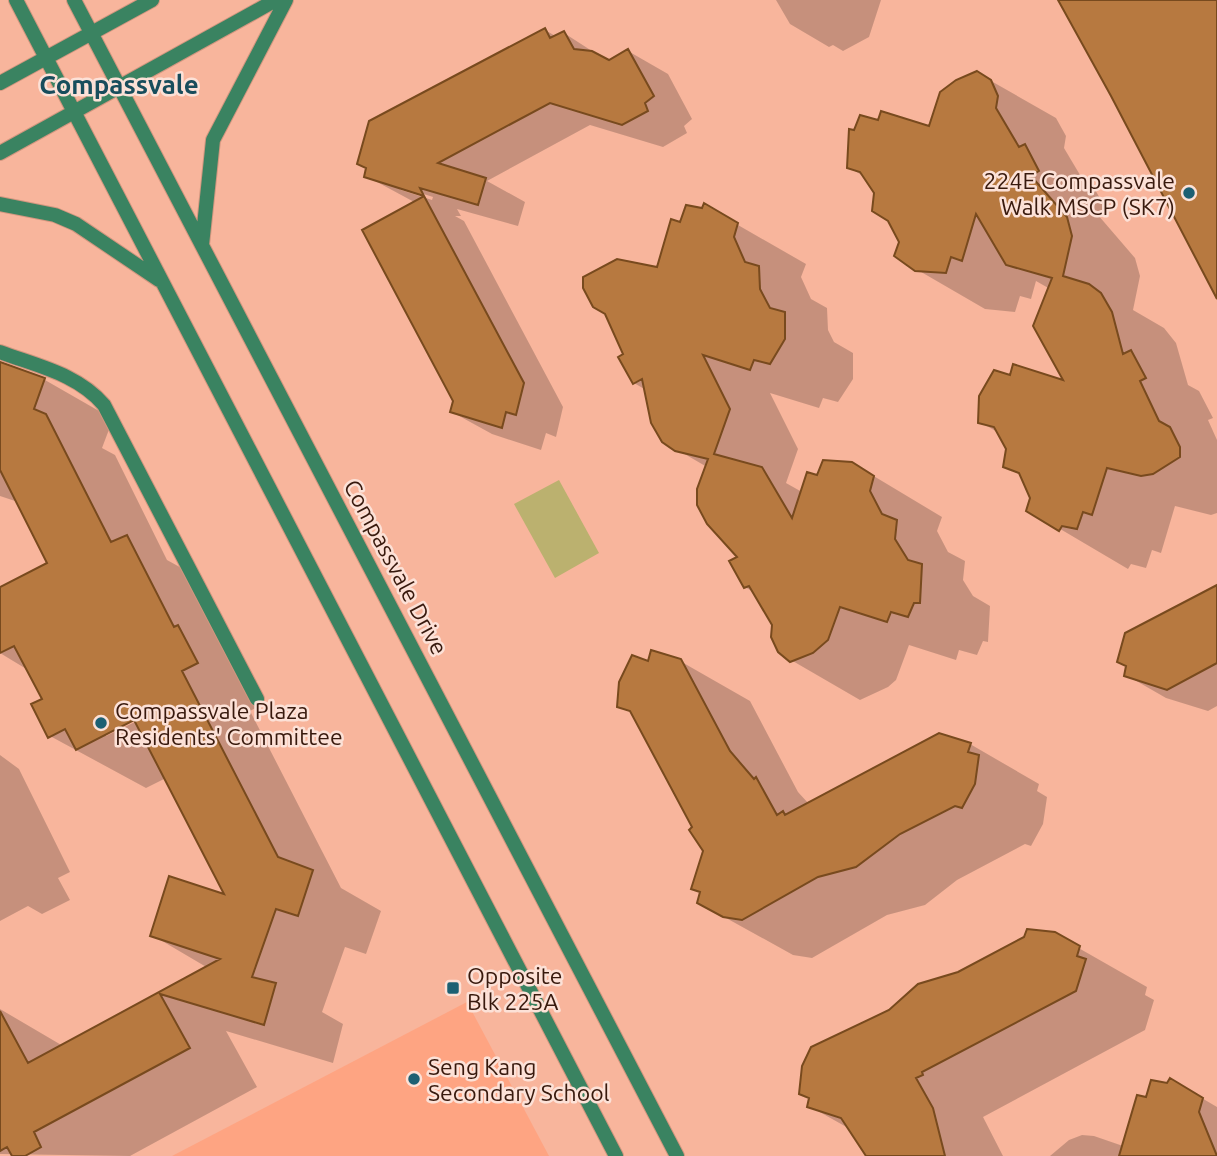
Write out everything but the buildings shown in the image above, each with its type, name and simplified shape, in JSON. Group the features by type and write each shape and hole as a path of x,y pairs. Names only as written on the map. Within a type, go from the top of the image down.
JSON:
{"street":[{"path":"16,0 76,111 616,1156"},
{"name":"Compassvale Drive","path":"74,0 677,1156"},
{"path":"0,83 152,0"},
{"path":"0,153 276,0"},
{"path":"202,245 213,140 286,0"},
{"path":"0,204 55,215 76,224 163,283"},
{"path":"0,352 72,379 91,389 104,405 257,699"}],"shaded area":[{"path":"559,480 599,553 555,578 514,504"},
{"name":"Seng Kang Secondary School","path":"467,1002 549,1156 172,1156"}],"place":[{"name":"224E Compassvale Walk MSCP (SK7)","path":"1189,193"},
{"name":"Compassvale Plaza Residents' Committee","path":"101,723"},
{"name":"Opposite Blk 225A","path":"453,988"},
{"name":"Seng Kang Secondary School","path":"414,1079"}],"district":[{"name":"Compassvale","path":"119,84"}]}
